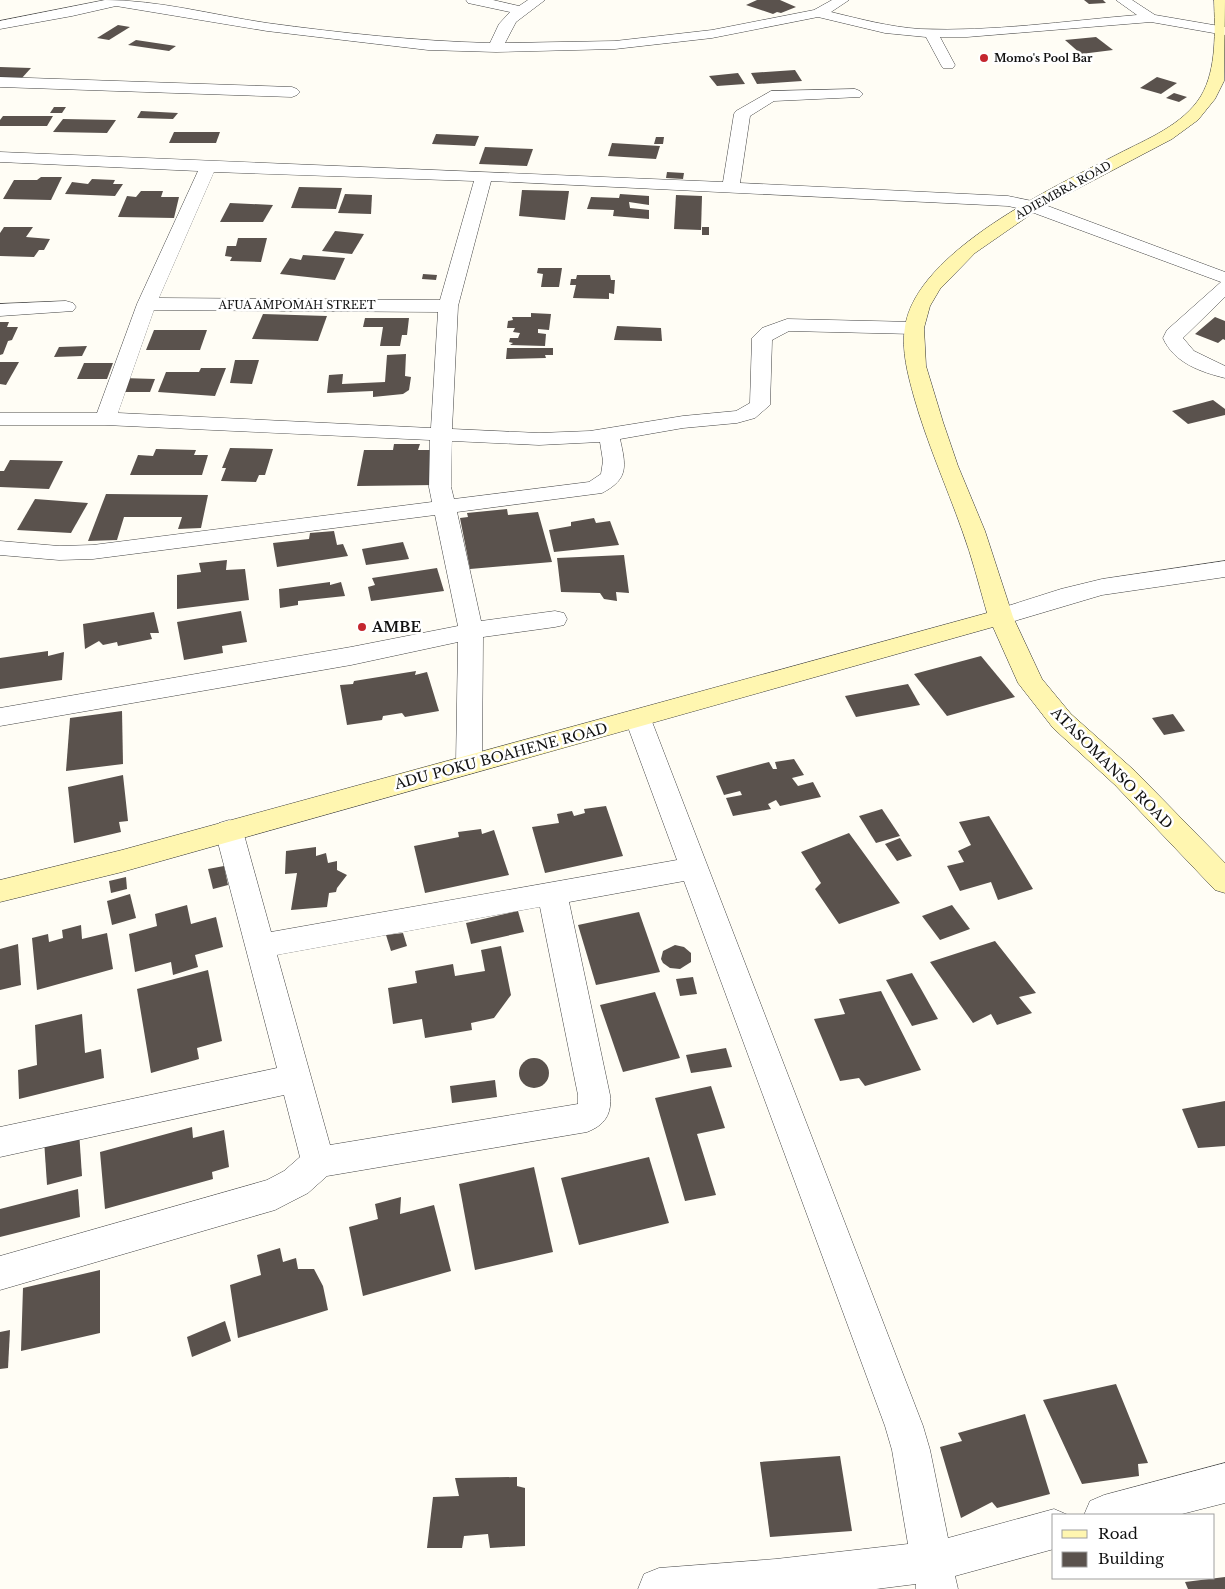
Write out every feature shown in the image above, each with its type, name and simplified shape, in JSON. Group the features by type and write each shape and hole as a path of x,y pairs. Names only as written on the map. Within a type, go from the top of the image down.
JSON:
{"street":[{"path":"473,0 520,10"},
{"path":"496,48 504,25 520,10 538,0"},
{"path":"0,25 120,1 267,27 428,46 496,48 637,43 735,31 818,13 842,0"},
{"path":"1123,0 1150,18"},
{"name":"ADIEMBRA ROAD","path":"1001,617 974,531 947,466 932,422 916,366 914,328 920,306 932,286 969,249 1031,206 1166,136 1192,117 1220,82 1222,3"},
{"path":"818,13 885,29 931,33 967,33 1150,18 1222,31"},
{"path":"931,33 948,65"},
{"path":"0,82 292,92"},
{"path":"731,187 742,114 771,96 854,94"},
{"path":"0,158 484,176 995,200 1031,206 1225,278"},
{"path":"105,419 147,304 208,167"},
{"path":"469,764 470,631 440,487 441,436 448,306 484,176"},
{"path":"1225,287 1174,334 1173,338 1178,349 1208,367 1225,372"},
{"name":"AFUA AMPOMAH STREET","path":"147,304 448,306"},
{"path":"0,310 66,307"},
{"path":"0,419 105,419 441,436 563,439 683,422 737,417 756,410 760,406 762,338 769,332 787,325 914,328"},
{"path":"0,548 59,553 93,552 594,488 611,479 616,470 609,436 628,431"},
{"path":"1001,617 1102,587 1225,569"},
{"name":"ADU POKU BOAHENE ROAD","path":"0,891 229,831 1001,617"},
{"name":"ATASOMANSO ROAD","path":"1001,617 1031,683 1062,721 1124,778 1225,882"},
{"path":"0,717 351,656 470,631 555,619"},
{"path":"638,719 904,1426 911,1450 935,1576"},
{"path":"229,831 318,1162"},
{"path":"260,946 694,868"},
{"path":"0,1273 275,1194 296,1182 318,1162 586,1117 595,1107 594,1095 552,894"},
{"path":"0,1142 296,1078"},
{"path":"1108,1514 1225,1483"},
{"path":"659,1589 776,1580 935,1576 1052,1530"}],"building":[{"path":"757,0 780,0 796,7 773,14 746,5"},
{"path":"1084,0 1103,0 1106,3 1089,4"},
{"path":"118,25 130,27 109,40 97,38"},
{"path":"1096,37 1113,50 1081,54 1065,40"},
{"path":"136,40 176,46 169,51 128,45"},
{"path":"0,67 31,68 21,79 0,78"},
{"path":"795,70 802,81 757,84 751,73"},
{"path":"738,73 745,84 717,86 709,76"},
{"path":"1157,77 1177,83 1161,94 1140,88"},
{"path":"1174,93 1187,97 1179,102 1166,98"},
{"path":"54,107 66,107 62,113 50,113"},
{"path":"141,111 178,113 173,119 137,118"},
{"path":"3,116 53,116 47,126 0,126 0,120"},
{"path":"63,119 116,120 107,133 53,132"},
{"path":"174,132 220,132 216,143 169,143"},
{"path":"436,134 479,136 475,146 432,144"},
{"path":"656,137 664,137 663,144 654,144"},
{"path":"612,143 660,146 656,159 608,156"},
{"path":"485,147 533,149 527,166 479,164"},
{"path":"667,172 684,173 683,179 666,178"},
{"path":"41,177 62,177 51,200 3,199 14,180 37,180"},
{"path":"92,179 115,180 113,184 123,184 115,196 65,194 72,182 88,184"},
{"path":"299,187 342,188 336,209 291,208"},
{"path":"522,190 569,191 565,220 519,216"},
{"path":"141,191 163,191 161,197 179,197 174,218 118,217 127,196 136,197"},
{"path":"345,194 372,195 371,214 338,213"},
{"path":"620,194 649,196 649,205 629,202 630,208 649,210 649,219 613,216 614,210 587,209 591,197 619,198"},
{"path":"676,195 702,196 701,230 674,229"},
{"path":"230,203 273,205 263,222 220,222"},
{"path":"4,227 33,227 26,237 50,239 44,250 39,250 34,257 0,256 0,233"},
{"path":"702,227 709,227 709,235 702,235"},
{"path":"335,231 364,234 352,254 322,251"},
{"path":"238,238 267,238 261,262 230,261 232,257 225,256 227,246 236,246"},
{"path":"303,255 345,258 335,280 280,274 290,258 301,260"},
{"path":"538,268 562,268 559,287 541,287 543,274 537,273"},
{"path":"423,274 437,275 436,280 422,279"},
{"path":"577,275 610,275 611,280 615,280 614,294 609,293 609,299 573,298 576,285 570,285 571,279 576,279"},
{"path":"531,313 551,314 549,330 538,329 538,333 546,334 545,346 510,345 513,343 509,342 510,338 518,338 520,333 513,332 515,328 507,328 508,321 513,320 512,317 531,317"},
{"path":"263,314 327,316 318,341 252,339"},
{"path":"1215,317 1225,321 1225,340 1223,339 1218,343 1195,334"},
{"path":"365,318 409,318 407,335 402,335 400,346 380,346 383,327 363,327"},
{"path":"0,322 9,322 7,327 18,327 12,340 8,341 3,354 0,355"},
{"path":"617,326 661,328 662,341 614,340"},
{"path":"154,330 207,330 200,350 146,350"},
{"path":"87,346 82,356 54,357 59,347"},
{"path":"507,348 553,348 553,355 545,355 546,358 506,359"},
{"path":"406,354 405,376 411,377 409,390 403,394 373,397 373,391 327,393 329,375 343,374 342,384 385,382 387,355"},
{"path":"235,360 259,360 252,384 230,383"},
{"path":"0,362 19,362 6,385 0,384"},
{"path":"84,363 113,363 107,379 77,379"},
{"path":"201,368 226,368 215,396 158,392 166,372 199,372"},
{"path":"123,378 155,379 150,392 117,392"},
{"path":"1213,400 1225,409 1225,415 1188,424 1172,411"},
{"path":"394,444 420,444 418,450 434,450 435,485 357,486 364,450 393,450"},
{"path":"230,448 273,449 265,475 259,475 256,482 221,481 226,468 222,468"},
{"path":"156,449 196,450 194,455 208,455 202,475 130,475 138,455 153,456"},
{"path":"10,460 63,461 49,489 0,487 0,471 4,471"},
{"path":"106,494 208,495 201,528 178,529 182,517 124,517 117,540 88,541"},
{"path":"35,499 88,503 71,533 17,530"},
{"path":"507,509 508,515 538,512 552,562 470,569 460,518 468,517 467,513"},
{"path":"594,518 596,523 610,521 619,545 554,552 549,530 571,526 571,522"},
{"path":"334,531 337,545 343,544 348,556 277,567 273,543 309,539 310,533"},
{"path":"403,542 409,559 366,565 362,549"},
{"path":"624,555 629,593 616,592 617,601 604,599 600,593 561,592 557,558"},
{"path":"227,560 226,570 245,569 249,600 177,609 177,575 201,572 199,563"},
{"path":"437,568 444,591 371,601 368,587 375,585 372,578"},
{"path":"330,582 330,585 341,582 345,596 298,601 298,605 280,608 279,589"},
{"path":"241,611 247,642 222,646 223,653 184,660 177,622"},
{"path":"154,612 159,633 150,633 152,639 118,646 117,642 103,645 99,641 85,649 83,624"},
{"path":"48,651 48,656 64,652 62,680 0,689 0,658"},
{"path":"981,656 1015,697 947,716 914,674"},
{"path":"416,671 415,675 427,672 439,711 405,717 402,713 383,716 382,720 347,725 340,685"},
{"path":"908,684 920,705 856,717 845,696"},
{"path":"122,711 123,764 66,771 70,718"},
{"path":"1173,714 1185,731 1164,735 1152,718"},
{"path":"794,759 804,775 792,778 798,786 813,782 821,797 780,806 776,800 768,804 771,809 733,816 726,798 742,795 740,791 724,795 716,776 769,762 773,769 777,769 775,762"},
{"path":"123,775 128,821 119,822 121,832 74,843 68,787"},
{"path":"606,806 623,856 545,873 532,827 559,823 557,814 572,811 574,816 585,813 584,809"},
{"path":"882,809 900,836 876,843 859,816"},
{"path":"989,816 1033,889 998,900 991,882 960,891 947,866 964,862 958,851 971,845 959,822"},
{"path":"481,829 482,834 494,830 509,875 425,893 414,846 459,837 458,832"},
{"path":"849,833 900,903 839,924 815,889 821,883 801,852"},
{"path":"900,838 912,856 897,861 885,844"},
{"path":"316,847 316,856 326,853 328,863 337,861 337,870 347,875 336,892 329,893 327,907 291,910 297,873 285,874 286,851"},
{"path":"224,866 228,885 213,889 208,869"},
{"path":"126,877 127,889 111,893 109,881"},
{"path":"130,894 136,918 112,925 107,901"},
{"path":"187,905 191,924 216,917 223,947 195,955 198,967 173,975 171,962 135,972 129,934 157,926 155,914"},
{"path":"952,905 970,929 940,940 922,916"},
{"path":"518,911 524,932 471,944 466,923"},
{"path":"639,912 660,972 596,985 578,925"},
{"path":"81,925 82,939 107,933 113,969 37,990 32,938 48,934 49,942 63,938 62,930"},
{"path":"403,933 407,946 391,951 386,935"},
{"path":"995,941 1036,993 1019,997 1032,1013 997,1025 991,1014 973,1023 930,962"},
{"path":"18,944 21,985 0,990 0,949"},
{"path":"675,945 684,947 691,953 691,962 680,969 670,968 661,959 663,951"},
{"path":"501,946 511,995 494,1018 471,1023 472,1030 425,1038 422,1019 393,1024 388,988 417,983 415,971 453,964 455,976 485,971 481,950"},
{"path":"208,970 222,1041 197,1048 199,1059 151,1073 137,989"},
{"path":"912,973 938,1019 912,1026 886,980"},
{"path":"693,977 697,994 680,996 676,979"},
{"path":"881,991 921,1070 865,1086 859,1078 840,1081 814,1019 845,1014 839,999"},
{"path":"655,992 680,1058 623,1072 600,1005"},
{"path":"82,1014 85,1053 101,1049 104,1078 19,1099 18,1070 37,1065 35,1025"},
{"path":"726,1048 732,1067 691,1073 686,1055"},
{"path":"534,1058 540,1059 548,1067 548,1079 540,1087 534,1088 528,1087 520,1079 519,1073 520,1067 528,1059"},
{"path":"495,1080 497,1097 452,1103 450,1086"},
{"path":"711,1086 725,1128 697,1134 716,1195 685,1201 655,1098"},
{"path":"1225,1101 1225,1146 1198,1148 1182,1109"},
{"path":"192,1127 193,1138 224,1130 229,1167 212,1172 213,1179 105,1209 100,1152"},
{"path":"79,1131 82,1176 47,1185 44,1140"},
{"path":"649,1157 669,1223 579,1245 561,1178"},
{"path":"534,1167 553,1252 475,1270 459,1184"},
{"path":"78,1189 80,1217 0,1237 0,1209"},
{"path":"401,1197 400,1214 434,1205 451,1271 363,1296 349,1227 378,1219 375,1204"},
{"path":"280,1248 283,1262 296,1258 298,1269 314,1269 323,1286 328,1310 238,1338 230,1285 261,1275 257,1255"},
{"path":"100,1270 100,1333 21,1351 23,1288"},
{"path":"225,1321 231,1341 192,1357 187,1337"},
{"path":"10,1330 8,1368 0,1369 0,1332"},
{"path":"1116,1384 1148,1463 1138,1464 1139,1476 1082,1484 1043,1400"},
{"path":"1025,1414 1050,1494 997,1508 992,1502 961,1518 940,1447 962,1441 958,1433"},
{"path":"840,1456 852,1531 770,1537 760,1462"},
{"path":"517,1477 517,1486 525,1488 525,1546 490,1548 488,1534 464,1536 462,1548 427,1548 433,1497 459,1496 455,1478"},
{"path":"1225,1577 1225,1589 1188,1589 1185,1582 1215,1579"}],"place":[{"name":"Momo's Pool Bar","path":"984,58"},
{"name":"AMBE","path":"362,627"}]}
